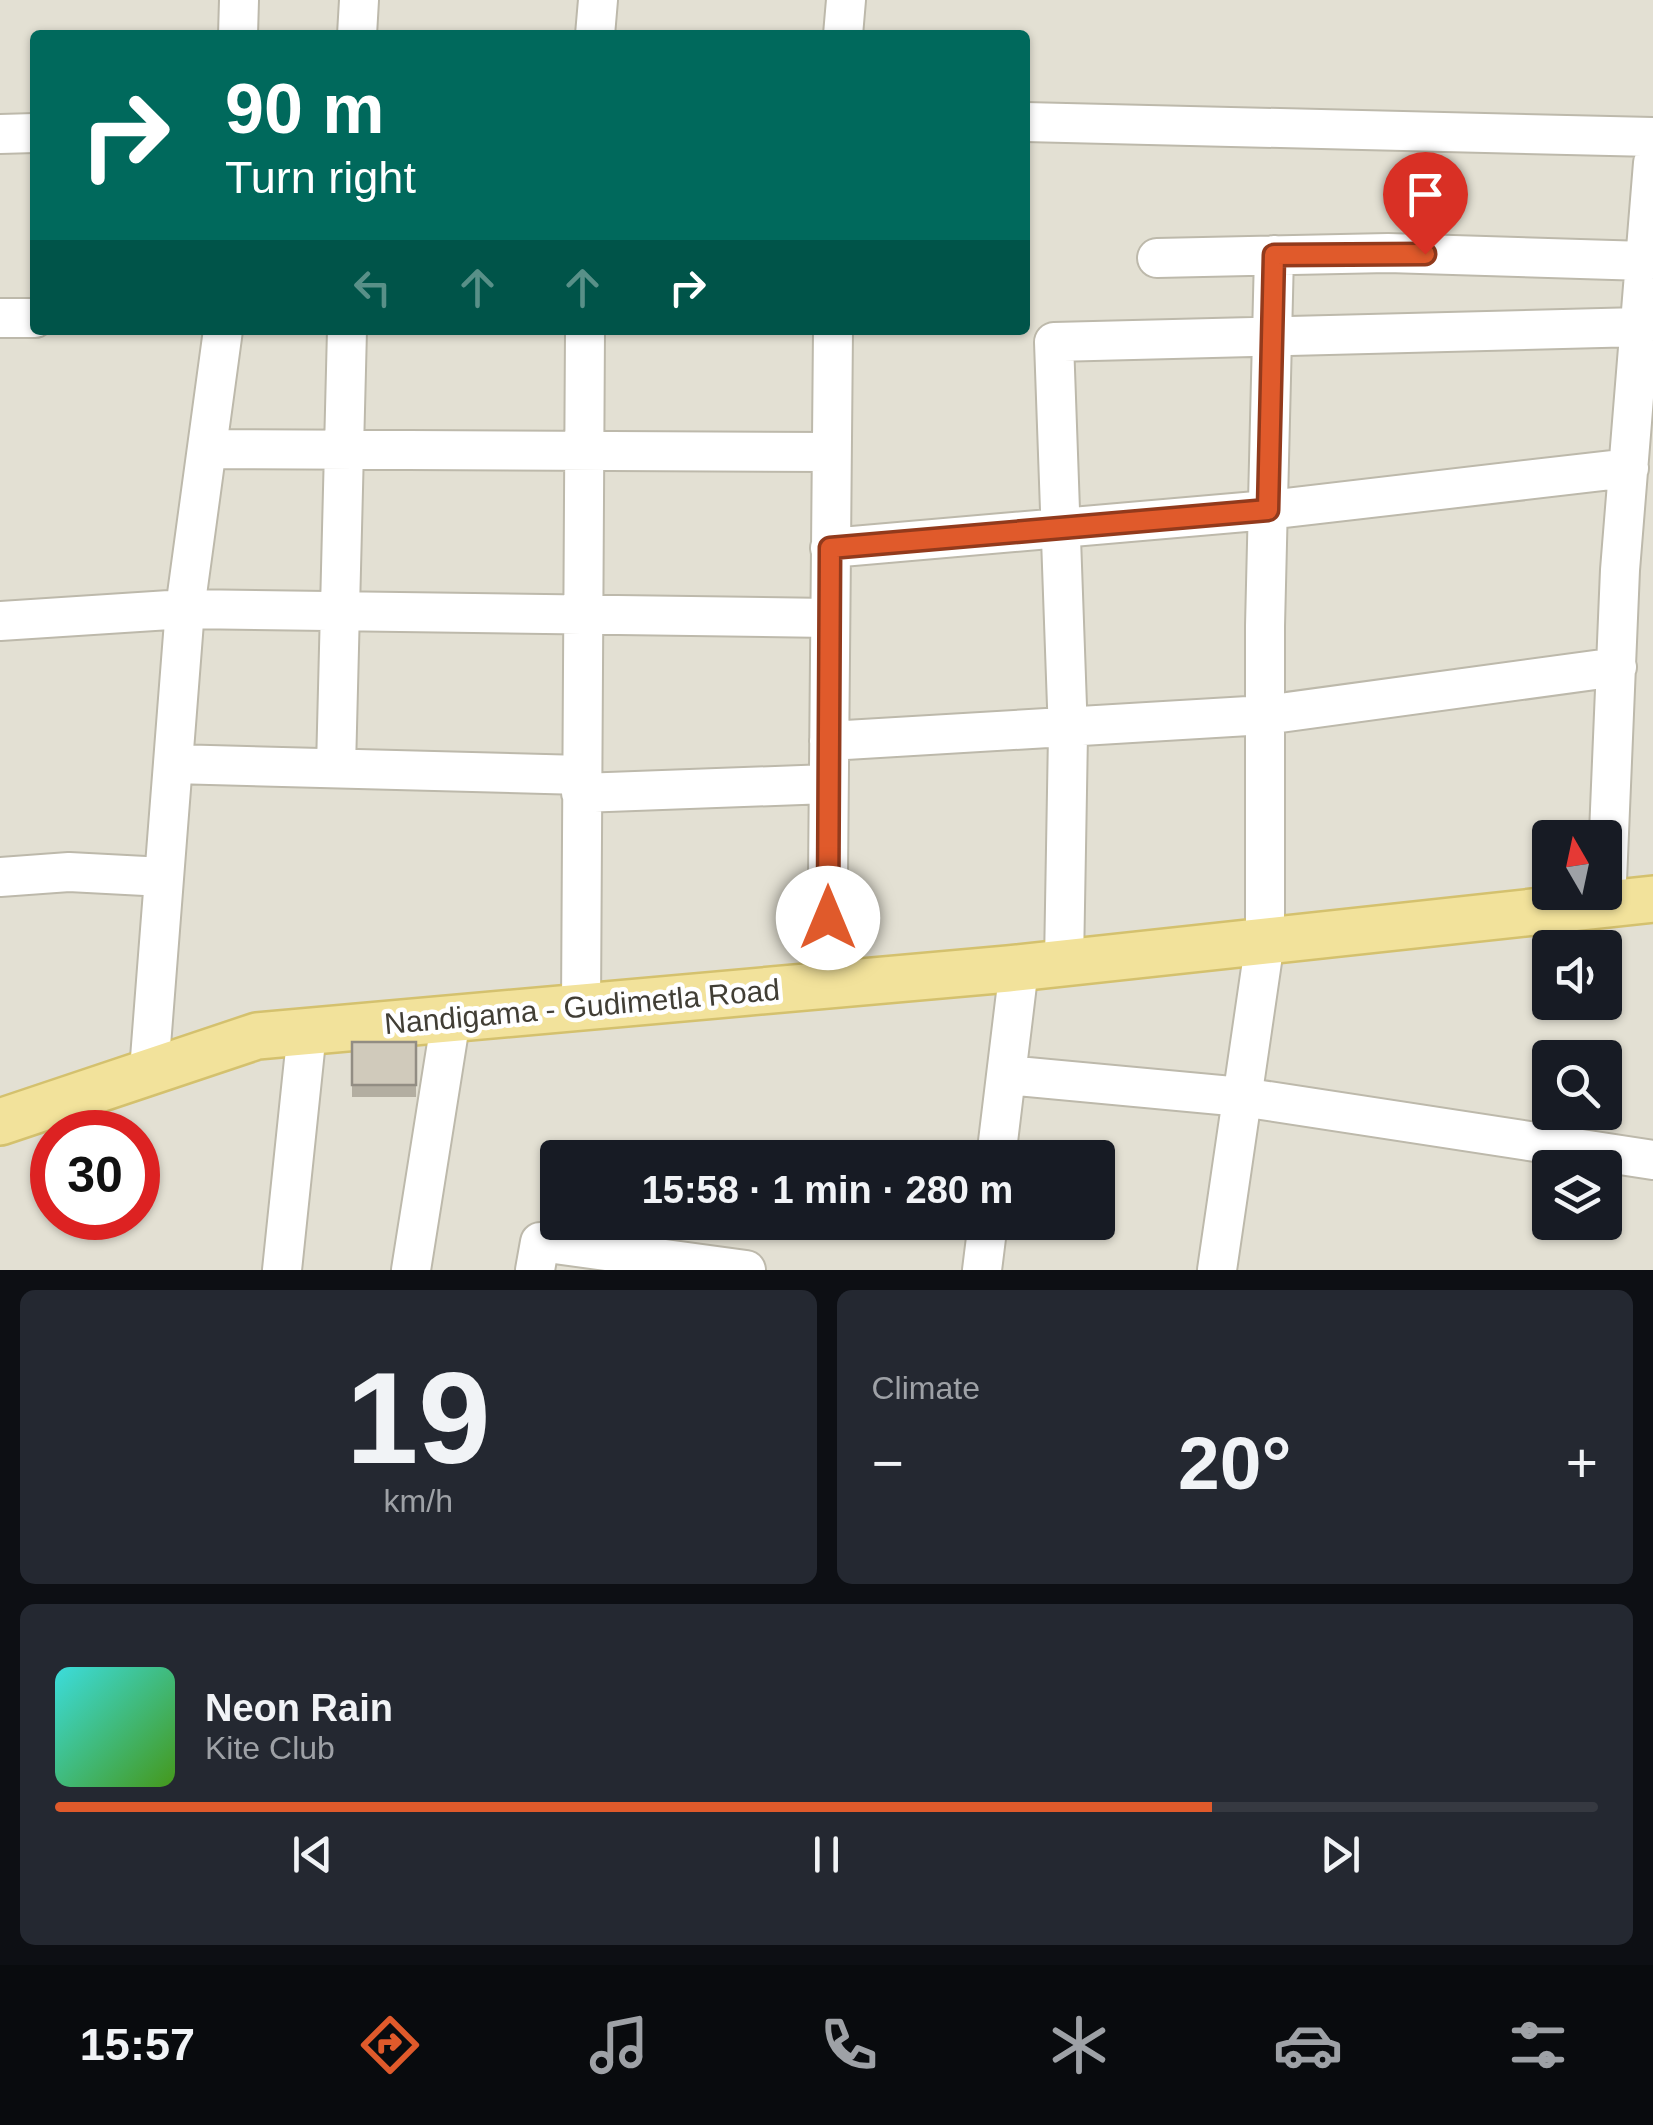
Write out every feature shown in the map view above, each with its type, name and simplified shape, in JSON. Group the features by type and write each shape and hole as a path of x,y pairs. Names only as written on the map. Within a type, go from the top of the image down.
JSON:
{"main road":[{"name":"Nandigama - Gudimetla Road","path":"1622,903 1653,900"},
{"name":"Nandigama - Gudimetla Road","path":"0,1122 256,1036 1019,968 1551,910"}],"street":[{"path":"238,30 239,0"},
{"path":"357,30 359,0"},
{"path":"595,30 598,0"},
{"path":"844,30 846,0"},
{"path":"1030,122 1653,137"},
{"path":"0,134 30,133"},
{"path":"1610,820 1616,667 1637,571 1629,468 1653,162"},
{"path":"1157,258 1388,253 1646,260"},
{"path":"1216,1270 1265,941 1264,715 1274,255"},
{"path":"0,318 30,318"},
{"path":"1064,963 1068,726 1054,342 1640,326"},
{"path":"149,1071 185,609 222,335"},
{"path":"336,768 347,335"},
{"path":"581,1007 585,335"},
{"path":"827,985 833,335"},
{"path":"207,449 830,452"},
{"path":"830,548 1268,510 1629,468"},
{"path":"0,621 185,609 830,618"},
{"path":"828,741 1264,715 1616,667"},
{"path":"173,764 336,768 582,784 828,784"},
{"path":"0,878 69,872 164,877"},
{"path":"998,1140 1019,968"},
{"path":"412,1270 451,1018"},
{"path":"282,1270 307,1031"},
{"path":"1006,1076 1242,1097 1653,1160"},
{"path":"982,1270 986,1240"},
{"path":"535,1270 540,1242 746,1270"}],"shaded area":[{"path":"0,0 1653,0 1653,1270 0,1270"}],"building":[{"path":"352,1042 416,1042 416,1085 352,1085"}],"route":[{"path":"828,918 830,548 1268,510 1274,255 1425,254"}]}
